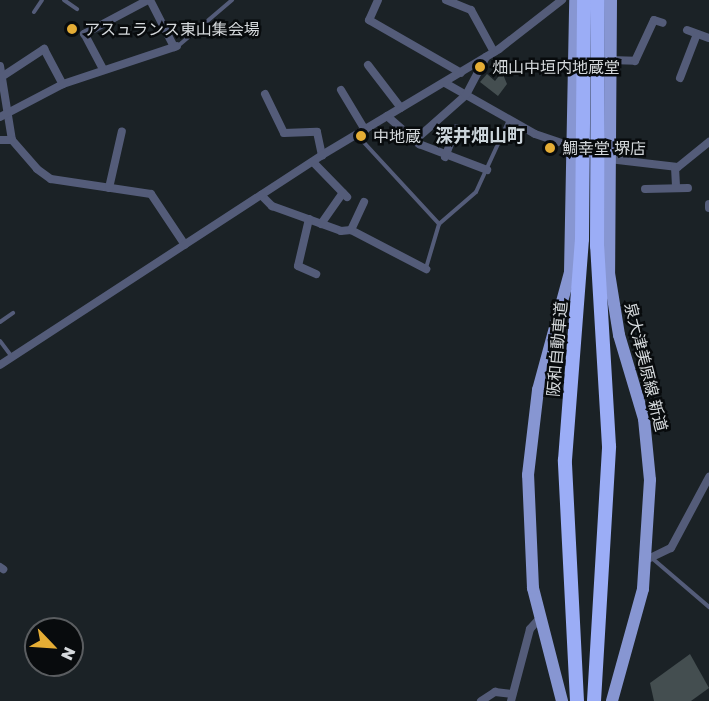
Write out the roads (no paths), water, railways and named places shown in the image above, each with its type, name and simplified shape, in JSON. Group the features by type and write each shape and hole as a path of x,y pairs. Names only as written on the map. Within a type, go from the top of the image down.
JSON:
{"highway":[{"name":"阪和自動車道","path":"577,701 565,460 582,239 584,0"},
{"path":"594,701 609,446 597,246 598,0"}],"main road":[{"path":"562,701 539,619 528,535 529,449 538,390 570,272 575,0"},
{"name":"泉大津美原線 新道","path":"611,0 609,159 614,310 649,451 650,559 612,701"}],"street":[{"path":"3,116 63,84 103,69 176,47 149,0 84,34 103,69"},
{"path":"378,0 369,20 460,73"},
{"path":"446,0 471,10 494,52"},
{"path":"0,365 322,156 494,52 562,0"},
{"path":"610,60 635,61 654,20 663,23"},
{"path":"687,30 709,38"},
{"path":"680,78 697,34"},
{"path":"0,77 44,49 63,84"},
{"path":"414,141 466,95 486,57"},
{"path":"368,65 401,108"},
{"path":"0,66 3,116 12,140 51,179 151,194 185,245"},
{"path":"445,83 509,120 574,148 609,159 675,167 709,142"},
{"path":"341,90 364,130"},
{"path":"265,94 284,133 317,132 322,156"},
{"path":"387,116 414,141 445,157 487,170"},
{"path":"445,157 456,128"},
{"path":"110,188 122,130"},
{"path":"0,140 12,140"},
{"path":"313,162 345,195 321,224"},
{"path":"675,167 676,188"},
{"path":"645,189 688,188"},
{"path":"261,195 272,206 321,224 351,230 426,268"},
{"path":"351,230 364,202"},
{"path":"309,219 298,266 316,274"},
{"path":"650,559 671,548 706,489 709,477"},
{"path":"481,701 495,692 511,697 530,629 539,619"}],"lane":[{"path":"34,12 42,0"},
{"path":"64,0 77,9"},
{"path":"176,47 232,0"},
{"path":"426,268 439,224 467,202 487,170 509,120"},
{"path":"356,135 439,224"},
{"path":"0,322 13,313"},
{"path":"0,341 12,357"},
{"path":"650,559 709,607"}],"place":[{"name":"アスュランス東山集会場","path":"72,29"},
{"name":"畑山中垣内地蔵堂","path":"480,67"},
{"name":"中地蔵","path":"361,136"},
{"name":"鯛幸堂 堺店","path":"550,148"}],"district":[{"name":"深井畑山町","path":"480,135"}]}
